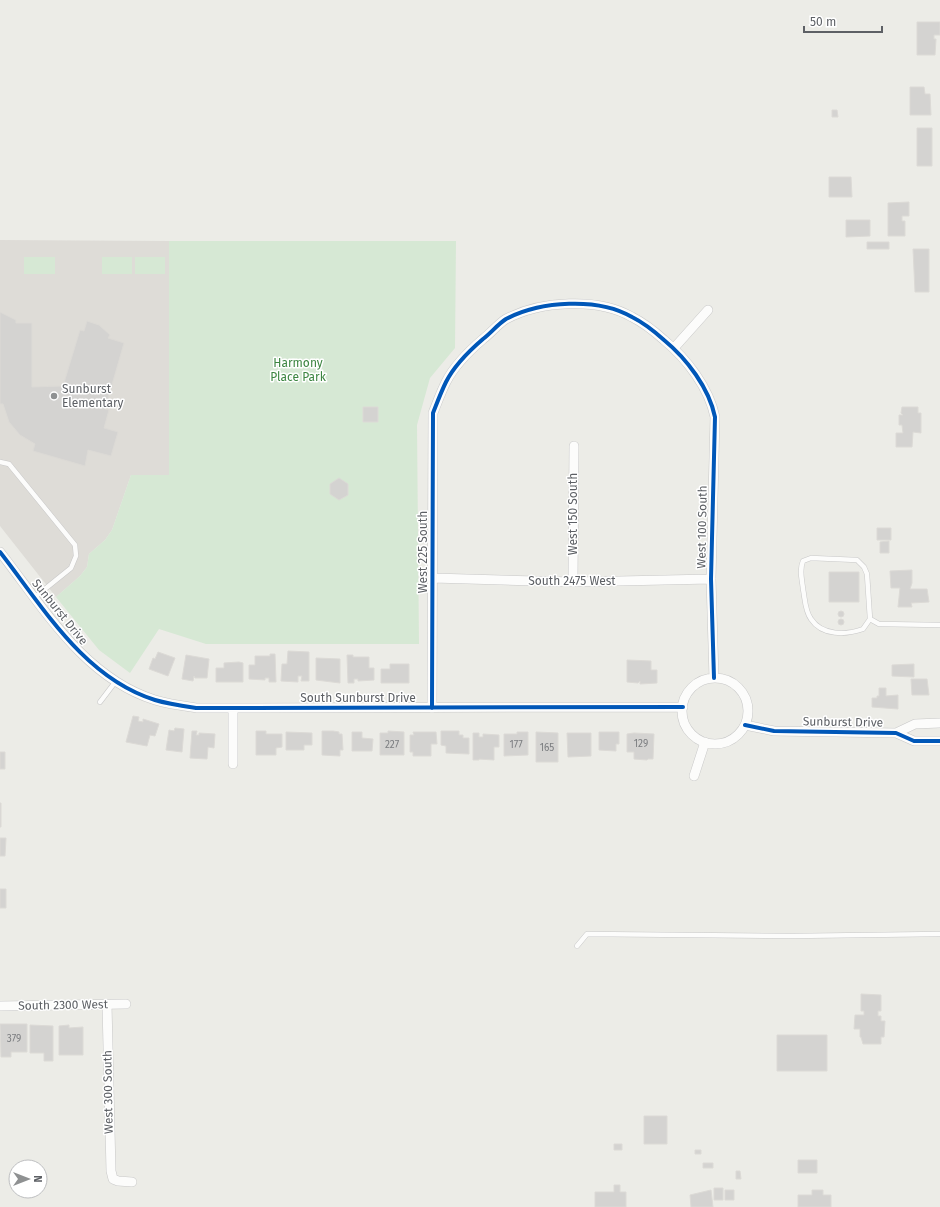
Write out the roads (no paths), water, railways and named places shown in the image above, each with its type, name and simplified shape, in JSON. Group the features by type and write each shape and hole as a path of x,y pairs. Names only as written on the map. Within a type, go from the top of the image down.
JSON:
{"street":[{"name":"West 225 South","path":"432,708 433,413 446,382 455,369 474,348 505,320 533,308 564,303 604,307 632,316 655,332 674,348"},
{"path":"674,348 708,310"},
{"name":"West 100 South","path":"674,348 690,367 713,408 715,417 711,579 714,678"},
{"name":"West 150 South","path":"573,582 574,446"},
{"name":"Sunburst Drive","path":"0,552 75,647 114,679"},
{"name":"South 2475 West","path":"433,578 573,582 711,579"},
{"path":"714,678 725,679 735,684 743,692 748,709 745,725 736,736 724,743 715,744 705,742 695,737 688,729 683,718 685,698 690,690 696,684 714,678"},
{"name":"South Sunburst Drive","path":"114,679 130,689 161,701 197,708 683,707"},
{"path":"233,708 233,764"},
{"name":"Sunburst Drive","path":"896,733 915,724 940,723"},
{"name":"Sunburst Drive","path":"745,725 774,731 896,733 914,741 940,741"},
{"path":"694,776 705,742"},
{"name":"West 300 South","path":"107,1004 110,1162 113,1179 132,1182"},
{"name":"South 2300 West","path":"0,1006 126,1004"}],"lane":[{"path":"0,462 9,464 75,545 76,556 71,568 35,597"},
{"path":"812,558 857,560 864,567 867,574 870,620 863,629 837,634 828,632 811,620 806,608 800,568 803,561 812,558"},
{"path":"870,620 879,624 940,625"},
{"path":"100,702 114,679"},
{"path":"577,946 587,934 792,936 940,934"}],"place":[{"name":"Sunburst Elementary","path":"54,396"}],"park label":[{"name":"Harmony Place Park","path":"298,370"}]}
